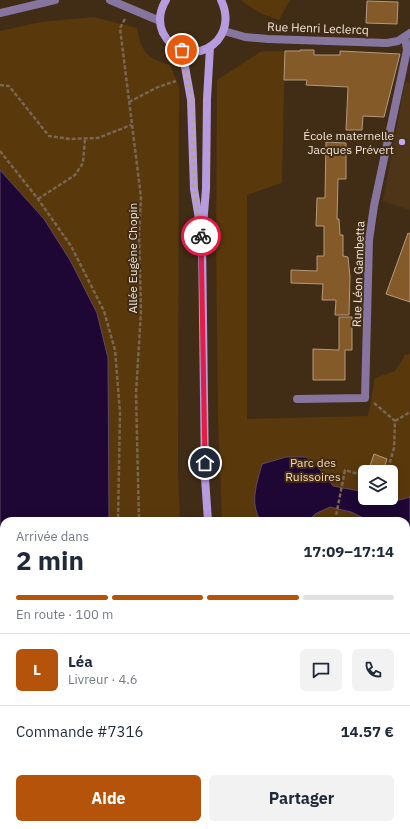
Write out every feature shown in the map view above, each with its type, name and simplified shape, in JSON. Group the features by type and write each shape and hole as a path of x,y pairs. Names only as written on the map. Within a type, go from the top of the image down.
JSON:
{"main road":[{"path":"166,0 160,21 162,30 167,38 182,50 191,52 210,47 218,40 224,31 226,20 225,10 220,0"},
{"path":"208,517 205,478 202,238 206,189 207,99 210,47"},
{"path":"182,50 192,100 194,189 202,238"}],"street":[{"path":"0,13 55,0"},
{"path":"110,0 160,21"},
{"name":"Rue Henri Leclercq","path":"224,31 245,37 268,39 387,43 408,35"},
{"name":"Rue Léon Gambetta","path":"365,398 369,240 375,198 407,50 408,35"},
{"path":"297,399 365,398"}],"path":[{"name":"Allée Eugène Chopin","path":"131,9 120,28 141,197 139,235 141,311 136,394 139,517"},
{"path":"129,102 174,81 189,80"},
{"path":"0,86 9,86 50,136 70,139 98,138 131,126"},
{"path":"38,199 75,175 83,163 85,139"},
{"path":"0,151 38,199 71,246 104,311 115,350 120,412 118,517"},
{"path":"365,398 379,406 395,421 394,448 389,465"},
{"path":"395,421 410,412"},
{"path":"335,517 345,470 358,474"}],"shaded area":[{"name":"École maternelle Jacques Prévert","path":"405,82 410,83 410,210 383,201"},
{"path":"0,170 44,219 70,260 97,313 108,358 109,517 0,517"},
{"path":"286,457 306,457 317,466 333,486 358,491 358,505 398,505 398,500 410,497 410,517 362,517 351,512 330,507 312,517 259,517 255,507 256,486 262,464"}],"green space":[{"path":"240,0 290,0 279,20 262,14"},
{"path":"94,17 137,28 141,43 146,53 162,63 170,65 179,87 178,472 180,517 0,517 0,31 41,22"},
{"name":"Parc des Ruissoires","path":"262,51 285,51 282,183 247,195 247,419 368,416 375,378 395,371 405,355 410,354 410,517 222,517 218,420 216,242 217,80"}],"building":[{"path":"367,1 398,2 397,24 366,23"},
{"path":"314,50 314,55 340,55 340,51 400,54 384,117 363,116 362,130 346,130 348,87 306,85 307,80 284,80 285,51"},
{"path":"326,142 346,143 346,179 338,179 337,219 339,219 340,235 343,235 343,256 348,257 350,277 349,315 335,315 336,300 322,300 323,284 291,283 291,270 317,271 317,256 324,256 324,226 316,226 317,198 325,198"},
{"path":"408,233 410,234 410,302 386,294"},
{"path":"339,317 352,317 352,350 345,350 345,380 313,380 313,349 339,350"},
{"path":"374,454 387,459 385,465 370,465"}],"way so far":[{"path":"182,50 186,63 192,100 194,189 201,236"}],"place":[{"name":"École maternelle Jacques Prévert","path":"402,142"}],"route":[{"path":"201,236 205,370 205,463"}]}
